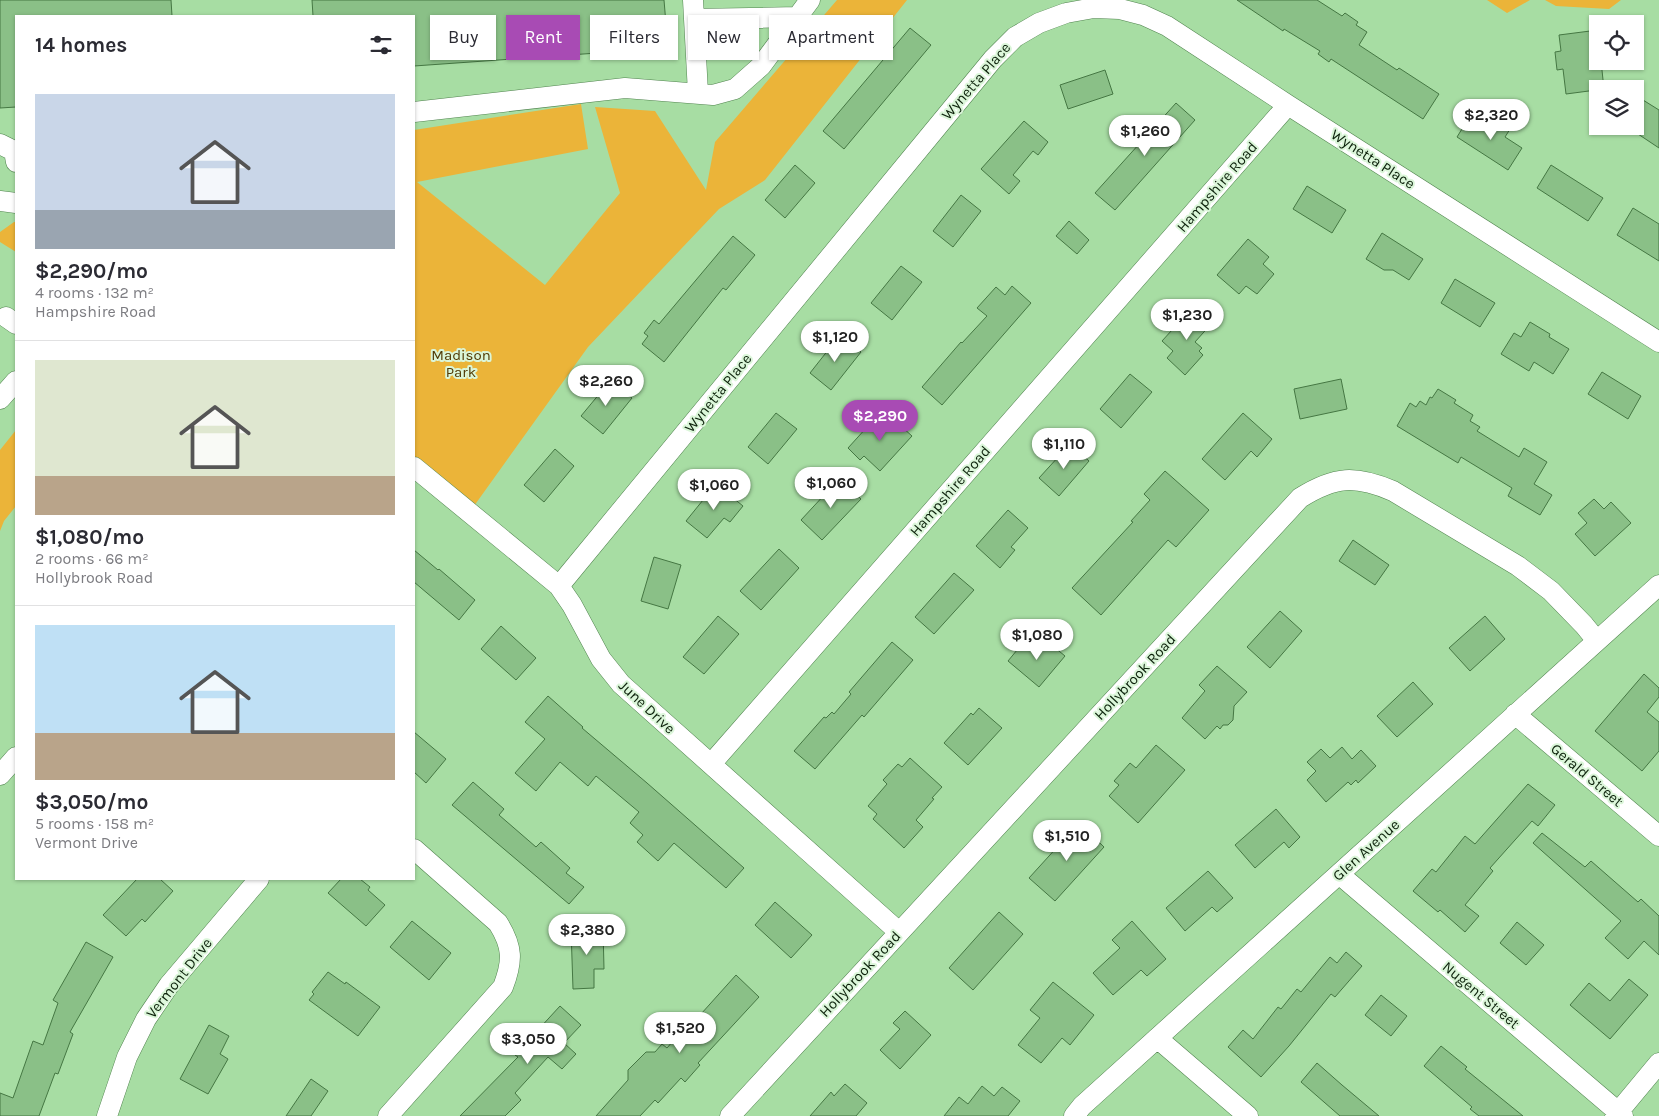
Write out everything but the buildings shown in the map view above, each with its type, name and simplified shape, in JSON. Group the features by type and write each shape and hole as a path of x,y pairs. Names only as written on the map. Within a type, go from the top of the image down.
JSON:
{"street":[{"path":"799,15 810,0"},
{"name":"Wynetta Place","path":"559,586 993,59 1015,38 1039,23 1066,13 1094,8 1120,9 1143,15 1167,26 1659,342"},
{"path":"698,93 694,10 781,15"},
{"path":"415,112 625,88 713,95 734,89 761,66 769,55"},
{"name":"Hampshire Road","path":"711,764 1288,105"},
{"path":"0,144 14,151 15,156"},
{"path":"0,201 15,203"},
{"path":"0,399 15,382"},
{"name":"June Drive","path":"415,469 559,586 572,605 601,659 621,684 900,932"},
{"name":"Hollybrook Road","path":"730,1116 1300,498 1319,486 1337,481 1354,480 1374,483 1393,491 1518,566 1551,591 1597,641"},
{"name":"Glen Avenue","path":"1074,1116 1082,1106 1659,585"},
{"name":"Gerald Street","path":"1515,714 1659,836"},
{"path":"0,775 15,758"},
{"path":"388,1116 503,987 509,971 511,956 507,938 498,923 415,850"},
{"name":"Nugent Street","path":"1339,874 1619,1115"},
{"name":"Vermont Drive","path":"107,1116 127,1057 146,1019 169,985 258,880"},
{"path":"1157,1038 1248,1116"},
{"path":"1619,1115 1659,1063"}],"green space":[{"path":"837,0 907,0 893,18 893,15 824,15"},
{"path":"1487,0 1530,0 1507,13"},
{"path":"1545,0 1621,0 1609,9 1556,6"},
{"name":"Madison Park","path":"785,60 860,60 765,180 719,209 588,347 469,513 415,468 415,130 581,104 588,149 417,182 545,285 620,193 595,107 655,111 706,190 715,142"},
{"path":"15,222 15,251 0,242 0,232"},
{"path":"15,431 15,507 4,521 0,531 0,450"}]}
